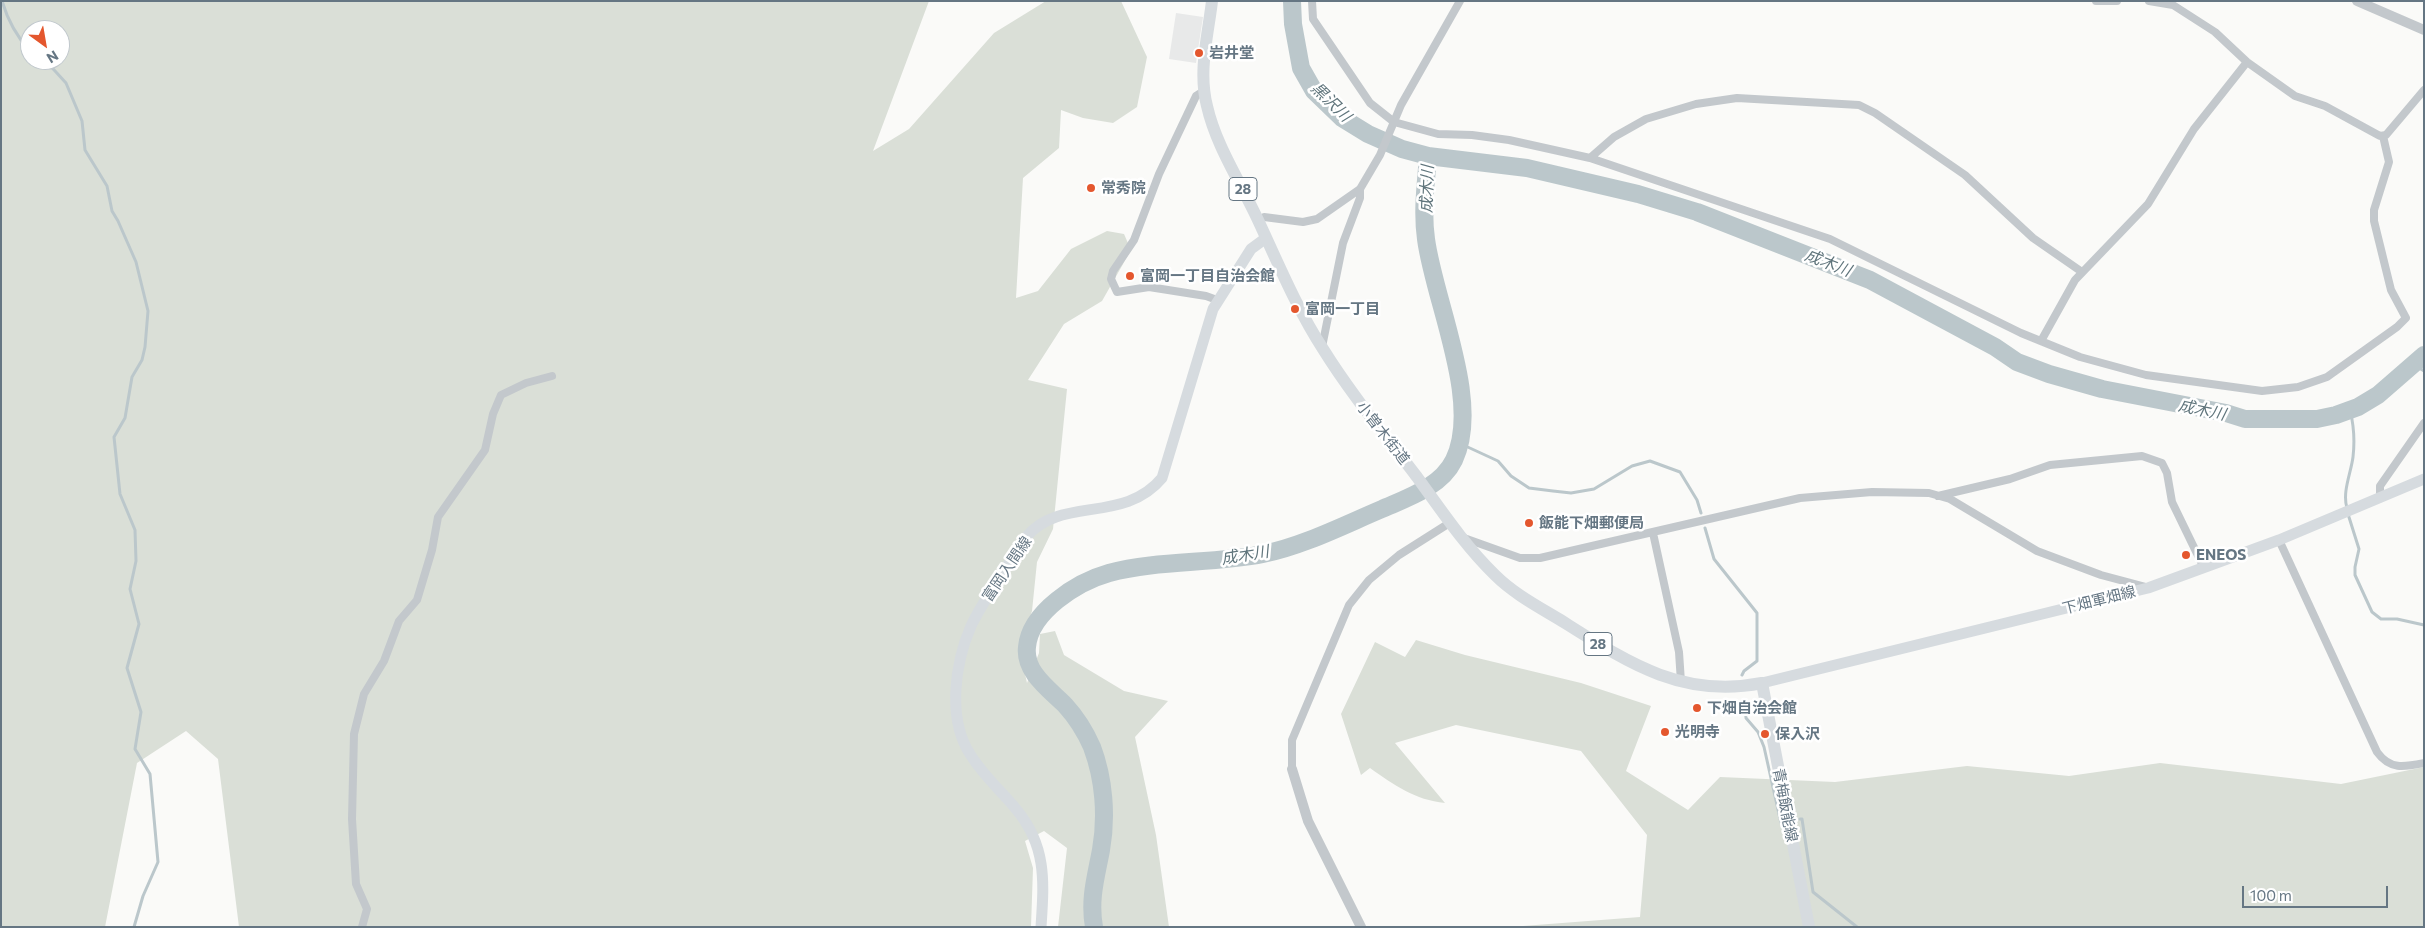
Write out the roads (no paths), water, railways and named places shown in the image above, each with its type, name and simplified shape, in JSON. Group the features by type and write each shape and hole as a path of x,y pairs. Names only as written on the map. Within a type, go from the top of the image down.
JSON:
{"main road":[{"name":"小曽木街道","path":"1212,1 1203,68 1204,91 1213,126 1266,238 1322,348 1354,396 1463,538 1495,575 1515,591 1644,670 1681,682 1714,688 1762,683"},
{"name":"富岡入間線","path":"1041,927 1043,890 1040,851 1036,839 1017,810 978,766 962,739 956,712 956,694 965,644 971,627 990,592 1035,528 1055,517 1128,502 1142,496 1162,478 1169,461 1217,300 1252,249 1266,238"},
{"name":"下畑軍畑線","path":"1762,683 2148,588 2279,540 2424,479"},
{"name":"青梅飯能線","path":"1762,683 1809,927"}],"street":[{"path":"1312,1 1313,19 1370,103 1394,122 1438,134 1472,135 1508,140 1590,158 1841,244 2001,324 2080,356 2136,372 2262,390 2298,387 2327,377 2397,327 2406,318 2391,290 2374,221 2374,210 2389,162 2383,136 2325,106 2295,96 2247,62 2215,32 2173,5 2149,1"},
{"path":"1258,220 1264,218 1302,222 1317,219 1360,189 1380,155 1394,122 1441,33 1460,1"},
{"path":"2096,1 2117,1"},
{"path":"2357,1 2424,30"},
{"path":"2041,341 2070,289 2082,272 2148,204 2194,129 2247,62"},
{"path":"2383,136 2424,90"},
{"path":"1204,91 1196,96 1158,174 1134,240 1113,271 1111,279 1117,292 1149,287 1206,296 1217,300"},
{"path":"1590,158 1614,137 1646,119 1696,104 1737,98 1859,105 1876,113 1965,175 2033,238 2082,272"},
{"path":"1322,348 1343,243 1360,198 1360,189"},
{"path":"362,927 367,909 356,884 352,819 354,734 364,694 384,661 399,620 417,600 432,550 438,517 485,450 493,414 501,395 526,383 552,376"},
{"path":"2380,497 2380,486 2424,423"},
{"path":"1938,496 2010,480 2050,465 2142,456 2162,463 2167,473 2172,502 2204,568"},
{"path":"1463,538 1512,556 1529,559 1552,557 1800,498 1872,492 1929,493 1950,499 2037,551 2101,575 2148,588"},
{"path":"1361,927 1308,821 1292,770 1292,740 1349,605 1369,580 1448,519"},
{"path":"1653,533 1679,652 1681,682"},
{"path":"2279,540 2377,752 2383,761 2399,767 2424,763"}],"waterway":[{"path":"2,1 13,28 20,38"},
{"name":"成木川","path":"1292,1 1293,24 1301,68 1314,91 1342,118 1368,134 1402,149 1428,156 1527,168 1638,194 1697,212 1870,280 1995,347 2017,362 2049,374 2102,389 2226,413 2245,419 2317,419 2358,407 2378,395 2424,355"},
{"path":"54,70 66,83 82,121 85,150 107,186 112,211 136,262 148,311 142,360 132,377 125,418 114,437 120,494 135,530 136,561 130,589 139,624 127,668 141,712 135,749 150,774 158,862 143,896 134,927"},
{"name":"成木川","path":"1094,927 1092,907 1104,824 1102,785 1092,747 1080,724 1065,705 1033,672 1029,664 1027,647 1030,634 1037,622 1057,600 1096,577 1146,566 1244,557 1293,546 1412,496 1441,478 1454,460 1461,436 1463,410 1454,351 1426,239 1424,208 1428,156"},
{"path":"2413,364 2424,371"},
{"path":"2347,508 2346,489 2354,445 2350,410"},
{"path":"1459,443 1498,461 1511,476 1529,488 1571,493 1594,489 1632,466 1650,461 1680,472 1697,500 1701,513"},
{"path":"2348,514 2359,549 2355,575 2372,612 2381,619 2397,619 2424,625"},
{"path":"1705,528 1714,559 1757,613 1757,661 1744,671 1742,675"},
{"path":"1745,701 1746,718 1758,732 1764,747 1781,823 1783,823"},
{"path":"1800,819 1802,819 1813,892 1857,927"}],"place":[{"name":"岩井堂","path":"1199,53"},
{"name":"常秀院","path":"1091,188"},
{"name":"富岡一丁目自治会館","path":"1130,276"},
{"name":"富岡一丁目","path":"1295,309"},
{"name":"飯能下畑郵便局","path":"1529,523"},
{"name":"ENEOS","path":"2186,555"},
{"name":"下畑自治会館","path":"1697,708"},
{"name":"光明寺","path":"1665,732"},
{"name":"保入沢","path":"1765,734"}],"water label":[{"name":"黒沢川","path":"1331,102"}]}
